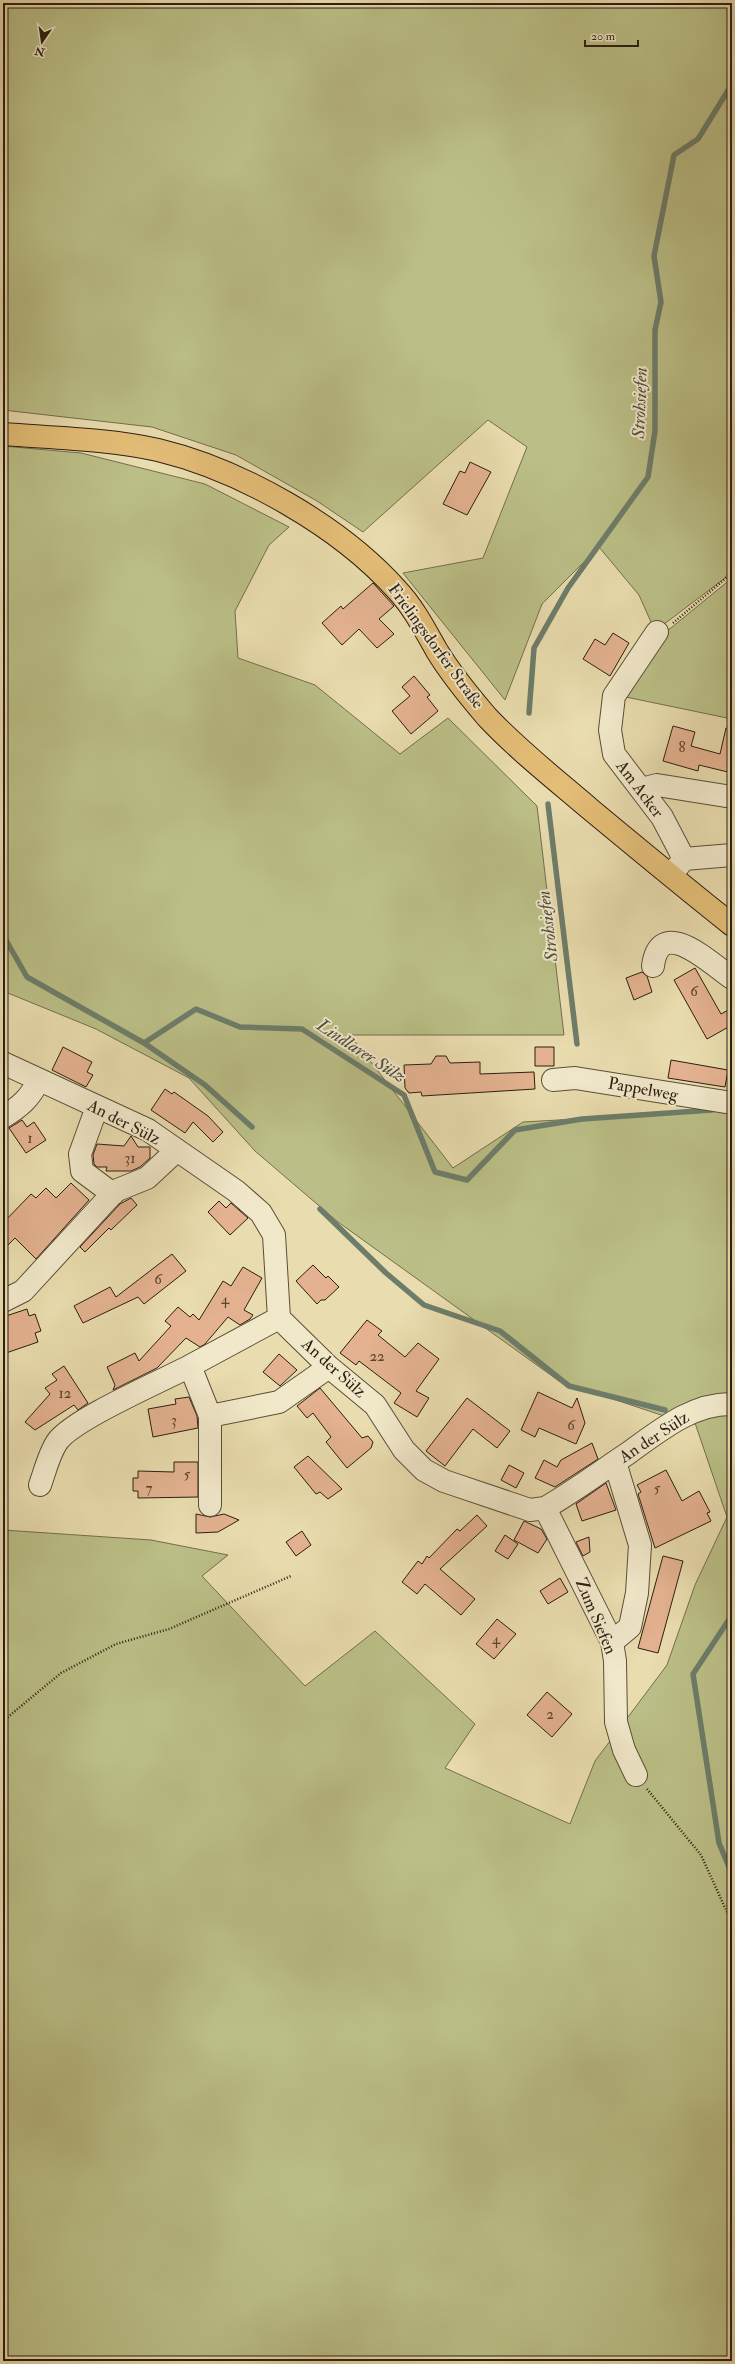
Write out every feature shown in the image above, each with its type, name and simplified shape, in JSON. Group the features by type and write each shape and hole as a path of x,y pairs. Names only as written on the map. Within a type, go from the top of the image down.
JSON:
{"main road":[{"name":"Frielingsdorfer Straße","path":"3,434 115,443 184,457 211,466 248,482 332,533 357,551 398,590 412,608 453,675 489,718 532,759 677,867 732,925"}],"street":[{"name":"Am Acker","path":"657,632 614,696 610,730 614,754 662,818 677,867"},
{"path":"642,790 657,785 732,797"},
{"path":"677,867 732,855"},
{"path":"653,966 654,954 661,946 669,943 680,944 701,954 732,978"},
{"name":"An der Sülz","path":"3,1063 148,1130 176,1151 236,1191 261,1213 274,1235 279,1318 329,1367 375,1405 404,1450 424,1470 444,1481 530,1510 545,1508 672,1422 696,1410 722,1403 732,1404"},
{"name":"Pappelweg","path":"553,1080 575,1078 732,1103"},
{"path":"3,1117 21,1106 32,1095 39,1080"},
{"path":"96,1107 80,1154 82,1171 113,1194"},
{"path":"3,1301 23,1291 113,1194 147,1178 176,1151"},
{"path":"40,1485 56,1443 63,1435 91,1417 279,1318"},
{"path":"190,1366 210,1416 210,1505"},
{"path":"210,1416 280,1402 329,1367"},
{"path":"612,1642 630,1627 637,1593 640,1545 615,1462"},
{"name":"Zum Siefen","path":"545,1508 612,1642 615,1661 616,1722 624,1750 636,1775"}],"path":[{"path":"657,632 670,626 728,579 732,573"},
{"path":"3,1721 61,1673 116,1644 169,1629 290,1576"},
{"path":"636,1775 701,1855 732,1923"}],"green space":[{"path":"3,3 732,3 732,568 725,578 655,631 639,595 599,547 542,604 505,700 403,573 483,558 527,447 488,420 363,532 317,501 236,455 152,427 3,410"},
{"path":"3,446 81,453 205,484 289,527 269,545 235,611 238,658 315,685 400,754 448,718 537,806 564,1035 350,1035 453,1168 523,1122 732,1110 732,1399 694,1400 667,1417 559,1381 338,1222 255,1151 189,1078 96,1029 3,991"},
{"path":"732,578 732,719 621,696 660,634 671,628"},
{"path":"732,1413 732,2361 3,2361 3,1530 151,1540 228,1555 202,1576 305,1686 375,1631 475,1724 445,1768 570,1824 595,1761 667,1665 695,1585 727,1517 694,1420"}],"building":[{"path":"470,462 491,472 467,515 443,504 460,471 465,473"},
{"path":"373,583 394,606 379,619 394,634 377,648 359,629 342,645 322,623 341,606 343,609"},
{"path":"613,633 629,643 610,676 583,659 595,639 605,645"},
{"path":"414,676 430,695 427,697 438,711 411,734 392,711 410,696 402,687"},
{"path":"673,726 695,732 691,746 720,754 726,728 732,729 732,773 699,765 698,771 663,761"},
{"path":"695,968 721,1014 732,1008 732,1025 707,1039 674,980"},
{"path":"642,972 647,976 652,992 634,1000 626,978"},
{"path":"63,1047 92,1062 87,1072 93,1075 86,1087 52,1070"},
{"path":"535,1047 554,1047 554,1066 535,1066"},
{"path":"436,1056 446,1056 450,1063 480,1062 480,1074 534,1072 535,1089 422,1096 421,1092 409,1093 405,1088 404,1065 431,1064"},
{"path":"671,1060 728,1070 725,1087 668,1078"},
{"path":"165,1089 172,1094 174,1092 208,1116 223,1132 213,1142 193,1122 185,1133 151,1110"},
{"path":"22,1120 27,1127 34,1122 46,1140 26,1153 9,1128"},
{"path":"131,1136 138,1147 150,1147 150,1158 140,1167 131,1171 106,1171 107,1167 97,1167 94,1164 93,1155 97,1144 124,1146"},
{"path":"71,1183 89,1200 36,1259 15,1238 3,1250 3,1223 31,1194 36,1198 46,1188 56,1198"},
{"path":"131,1198 137,1205 111,1230 109,1228 85,1252 80,1247 120,1204"},
{"path":"219,1201 226,1208 231,1203 248,1218 230,1235 208,1212"},
{"path":"172,1254 186,1271 144,1304 138,1297 83,1323 74,1306 110,1287 116,1297"},
{"path":"313,1265 326,1278 328,1276 339,1287 325,1300 321,1300 317,1304 296,1281"},
{"path":"243,1267 262,1278 244,1310 253,1315 250,1319 240,1325 228,1317 205,1344 200,1347 186,1338 157,1368 113,1390 115,1385 107,1367 135,1353 139,1361 171,1326 165,1321 178,1307 190,1317 193,1314 199,1320 223,1281 231,1286"},
{"path":"27,1309 29,1316 35,1314 41,1331 35,1333 38,1342 3,1354 3,1317"},
{"path":"367,1320 382,1331 378,1335 405,1357 418,1343 439,1359 416,1391 429,1398 417,1417 394,1403 401,1393 359,1361 356,1365 340,1353"},
{"path":"279,1354 297,1370 280,1386 263,1372"},
{"path":"64,1366 88,1403 78,1410 74,1405 35,1430 25,1422 50,1394 45,1388 57,1380 52,1374"},
{"path":"320,1388 362,1438 368,1436 373,1442 371,1448 347,1468 326,1442 331,1437 313,1413 307,1418 297,1406"},
{"path":"538,1392 572,1408 577,1398 585,1423 576,1444 539,1428 535,1437 521,1430"},
{"path":"189,1397 197,1416 198,1428 153,1437 148,1409 176,1404 175,1399"},
{"path":"467,1398 510,1431 497,1448 473,1429 445,1466 426,1451"},
{"path":"592,1443 598,1459 555,1487 535,1478 544,1460 557,1467 561,1460"},
{"path":"308,1456 342,1489 328,1499 320,1492 316,1494 294,1467"},
{"path":"174,1462 198,1462 198,1497 138,1498 138,1491 133,1491 133,1478 138,1478 138,1471 174,1472"},
{"path":"509,1465 524,1473 516,1488 501,1480"},
{"path":"666,1470 682,1501 699,1491 710,1512 707,1513 711,1521 655,1548 638,1494 641,1492 637,1485"},
{"path":"606,1483 616,1510 582,1521 576,1504"},
{"path":"196,1514 210,1517 224,1514 239,1520 218,1532 196,1533"},
{"path":"477,1515 487,1526 440,1569 475,1599 461,1615 425,1584 417,1594 402,1582 418,1561 422,1564 427,1556 429,1558 457,1529 460,1531"},
{"path":"524,1521 541,1529 547,1539 538,1553 514,1540"},
{"path":"302,1531 311,1545 296,1556 286,1542"},
{"path":"505,1535 518,1544 508,1559 495,1551"},
{"path":"589,1537 590,1552 583,1556 576,1542"},
{"path":"663,1556 683,1561 658,1653 638,1648"},
{"path":"560,1578 568,1592 548,1604 540,1591"},
{"path":"497,1619 516,1634 494,1659 476,1644"},
{"path":"547,1692 572,1714 552,1737 527,1715"}],"waterway":[{"name":"Strohsiefen","path":"529,713 534,648 568,588 648,477 655,431 655,330 661,302 654,256 674,155 698,139 732,84"},
{"name":"Strohsiefen","path":"548,804 577,1044"},
{"name":"Lindlarer Sülz","path":"3,935 27,977 144,1043 196,1009 240,1027 302,1029 404,1095 435,1172 467,1180 515,1130 582,1119 712,1110"},
{"path":"144,1043 205,1085 252,1127"},
{"path":"320,1209 386,1273 424,1305 500,1331 569,1386 665,1410"},
{"path":"732,1615 693,1674 719,1843 732,1874"}]}
